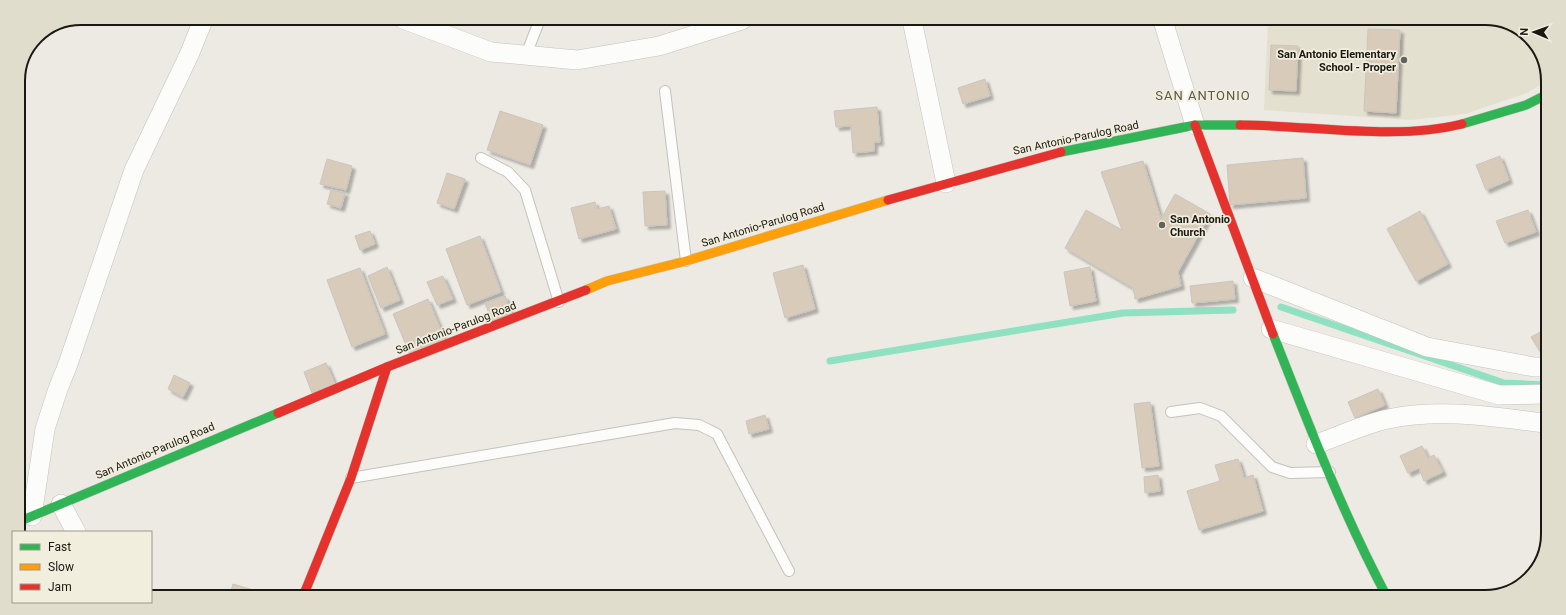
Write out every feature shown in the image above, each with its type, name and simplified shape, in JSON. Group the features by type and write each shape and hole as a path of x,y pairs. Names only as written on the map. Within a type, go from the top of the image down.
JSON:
{"street":[{"path":"25,519 45,429 134,170 189,55 201,25"},
{"path":"419,25 491,52 577,60 659,46 726,25"},
{"path":"913,25 946,183"},
{"path":"1164,25 1195,125 1271,329 1316,444 1330,472 1370,565 1383,590"},
{"name":"San Antonio-Parulog Road","path":"25,519 387,366 558,302 607,281 686,261 946,183 1042,156 1195,125 1244,125 1412,131 1447,128 1483,119 1526,105 1541,98"},
{"path":"1253,278 1427,347 1534,367 1541,367"},
{"path":"1271,329 1499,395 1541,394"},
{"path":"306,590 351,478 387,366"},
{"path":"1316,444 1388,419 1433,414 1477,414 1541,422"},
{"path":"61,504 75,531"}],"lane":[{"path":"526,55 538,25"},
{"path":"665,91 686,261"},
{"path":"481,158 508,172 525,190 558,302"},
{"path":"1171,412 1200,408 1221,416 1272,467 1290,473 1330,472"},
{"path":"351,478 675,423 699,425 717,434 789,571"}],"shaded area":[{"name":"San Antonio Elementary School - Proper","path":"1268,25 1492,25 1503,28 1514,34 1514,52 1532,52 1537,60 1541,84 1527,93 1465,114 1411,120 1264,110"}],"building":[{"path":"1368,29 1400,30 1396,113 1364,111"},
{"path":"1271,45 1298,46 1296,91 1269,90"},
{"path":"985,79 990,96 963,104 958,88"},
{"path":"877,107 880,142 874,142 874,151 853,153 851,126 836,127 834,111"},
{"path":"500,111 543,125 530,165 487,150"},
{"path":"1500,156 1509,180 1486,190 1476,165"},
{"path":"1303,158 1306,198 1230,205 1227,165"},
{"path":"327,159 352,166 346,190 320,184"},
{"name":"San Antonio Church","path":"1143,161 1161,219 1175,194 1210,214 1178,272 1181,286 1135,299 1133,288 1065,248 1086,210 1122,230 1101,172"},
{"path":"447,173 465,179 454,209 437,203"},
{"path":"331,190 345,193 341,208 327,204"},
{"path":"665,191 667,225 645,226 643,192"},
{"path":"595,202 597,209 609,206 616,229 579,239 571,208"},
{"path":"1528,210 1536,232 1505,243 1496,221"},
{"path":"1420,211 1448,264 1416,281 1387,229"},
{"path":"370,231 375,244 360,250 355,236"},
{"path":"480,236 501,292 467,305 446,249"},
{"path":"803,265 815,309 785,318 773,273"},
{"path":"387,267 400,300 381,308 368,276"},
{"path":"1090,267 1096,301 1070,306 1064,272"},
{"path":"360,268 385,334 352,347 327,280"},
{"path":"443,276 453,299 437,305 427,282"},
{"path":"1233,281 1235,299 1192,303 1190,286"},
{"path":"505,296 513,317 493,324 485,303"},
{"path":"428,299 446,342 411,357 393,314"},
{"path":"1541,332 1541,353 1531,337"},
{"path":"326,363 335,384 312,393 304,372"},
{"path":"174,375 190,383 183,397 168,389"},
{"path":"1378,389 1385,405 1355,418 1348,402"},
{"path":"1150,402 1159,466 1142,468 1134,404"},
{"path":"765,415 769,429 749,434 746,421"},
{"path":"1422,446 1428,458 1434,455 1443,472 1424,481 1419,468 1408,473 1400,456"},
{"path":"1238,459 1244,478 1253,475 1263,511 1199,530 1187,491 1220,481 1215,465"},
{"path":"1158,475 1160,491 1145,493 1144,477"},
{"path":"233,584 253,590 231,590"}],"waterway":[{"path":"1281,307 1504,383 1541,385"},
{"path":"830,361 1123,313 1233,310"}],"traffic: fast":[{"path":"1462,124 1526,105 1541,98"},
{"path":"1061,152 1195,125 1240,125"},
{"path":"1273,334 1340,500 1384,590"},
{"path":"25,519 278,413"}],"traffic: slow":[{"path":"586,290 607,281 686,261 888,200"}],"traffic: jam":[{"path":"1240,125 1380,132 1436,129 1462,124"},
{"path":"1195,125 1273,334"},
{"path":"888,200 1061,152"},
{"path":"278,413 387,367 586,290"},
{"path":"306,590 351,478 387,367"}],"place":[{"name":"San Antonio Elementary School - Proper","path":"1404,60"},
{"name":"San Antonio Church","path":"1162,225"}],"district":[{"name":"SAN ANTONIO","path":"1203,95"}]}
